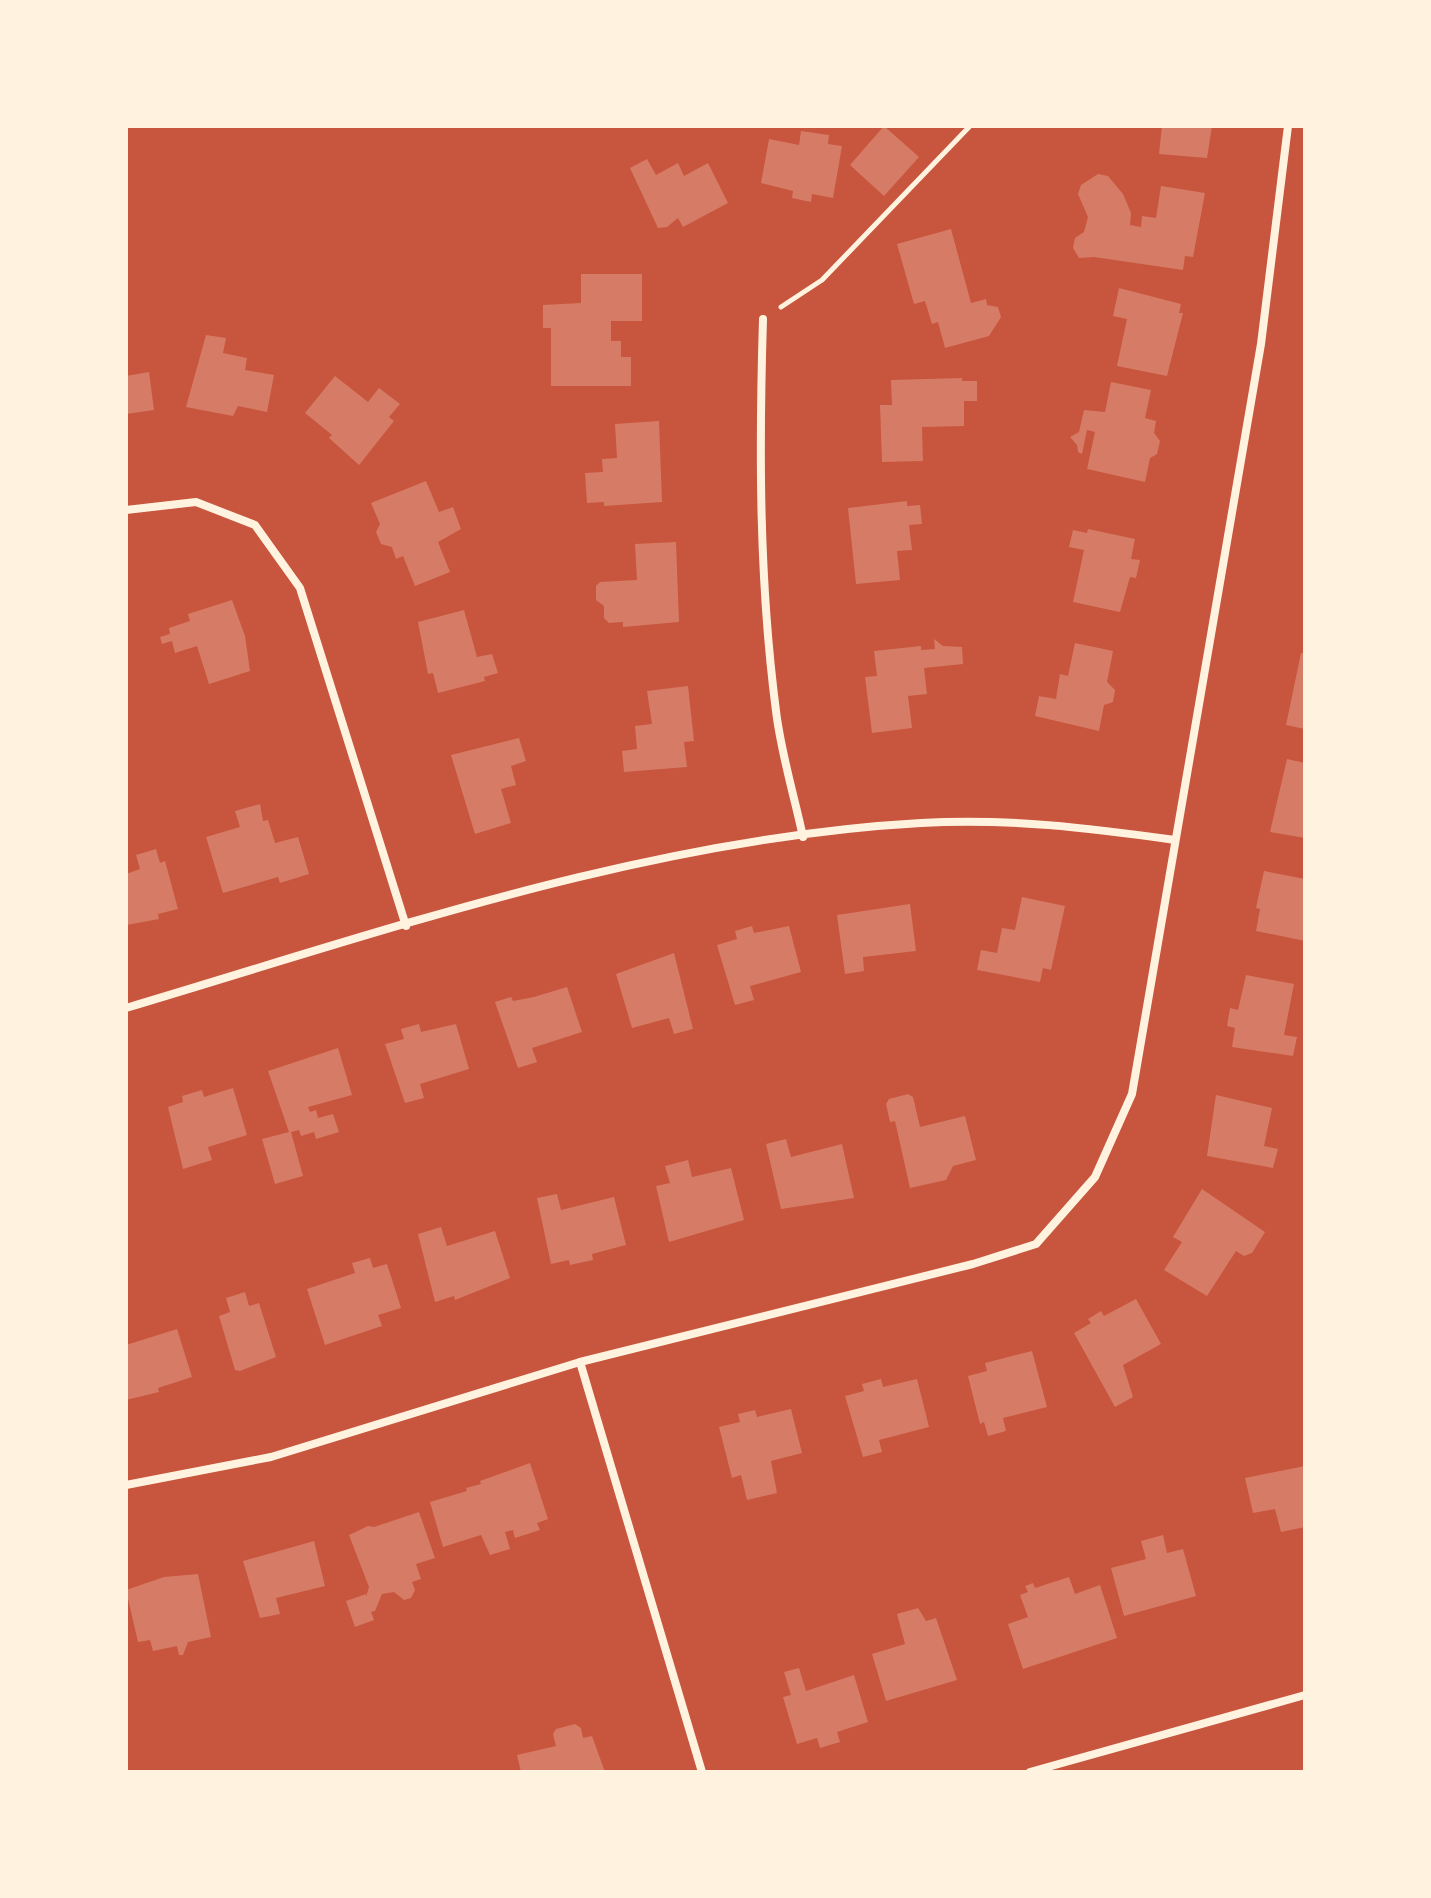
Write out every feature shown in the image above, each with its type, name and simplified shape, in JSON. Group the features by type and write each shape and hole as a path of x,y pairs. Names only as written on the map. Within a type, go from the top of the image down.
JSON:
{"street":[{"path":"126,1485 271,1457 580,1362 973,1264 1036,1244 1095,1177 1132,1094 1261,344 1288,126"},
{"path":"763,319 758,475 762,583 776,715 803,837"},
{"path":"126,510 196,502 255,525 300,588 406,926"},
{"path":"126,1008 538,887 663,859 803,837 921,823 1052,823 1175,840"},
{"path":"580,1362 702,1772"},
{"path":"1030,1772 1305,1695"}],"path":[{"path":"763,319 822,280 970,126"}],"building":[{"path":"884,126 919,157 884,196 850,165"},
{"path":"1162,126 1212,126 1207,158 1159,154"},
{"path":"801,131 829,135 828,144 842,146 833,198 812,194 811,202 792,198 793,191 761,183 769,139 799,145"},
{"path":"647,159 656,175 678,163 684,176 708,163 728,203 683,227 678,218 667,227 658,228 630,168"},
{"path":"1098,174 1108,176 1123,194 1131,213 1130,225 1141,227 1142,216 1156,218 1161,186 1205,193 1193,257 1185,256 1183,270 1094,257 1079,258 1073,248 1075,238 1084,232 1088,217 1078,194 1081,185"},
{"path":"951,229 971,303 986,299 987,305 998,307 1001,317 989,336 945,348 938,322 932,324 925,301 914,304 897,244"},
{"path":"581,274 642,274 642,321 611,321 611,341 621,341 621,357 631,357 631,386 551,386 551,328 543,328 543,305 581,303"},
{"path":"1119,288 1181,304 1179,313 1183,313 1167,376 1117,366 1127,319 1113,316"},
{"path":"206,335 226,338 223,353 247,358 245,370 274,375 267,412 238,406 233,416 186,407"},
{"path":"149,372 154,410 126,414 126,376"},
{"path":"335,376 368,402 379,388 400,404 389,417 394,421 359,465 329,438 332,435 305,413"},
{"path":"962,378 962,381 977,381 977,401 964,401 964,426 922,427 923,461 882,462 880,405 892,405 891,380"},
{"path":"1111,382 1151,390 1145,418 1156,421 1154,433 1160,441 1157,454 1150,458 1145,482 1087,469 1095,432 1087,430 1082,454 1070,437 1079,432 1084,410 1105,412"},
{"path":"659,421 662,502 604,506 604,502 587,503 585,473 603,472 602,459 617,458 615,424"},
{"path":"426,481 439,512 453,507 461,529 438,542 450,572 415,586 403,556 396,559 392,547 381,544 376,532 380,524 371,503"},
{"path":"907,501 907,506 920,505 922,524 909,525 912,550 897,551 900,580 856,584 848,508"},
{"path":"1088,529 1135,539 1131,559 1140,560 1136,578 1130,577 1120,612 1073,602 1084,550 1069,547 1073,530 1087,533"},
{"path":"676,542 679,622 623,627 623,622 609,623 604,618 604,606 596,600 596,586 600,582 637,580 635,544"},
{"path":"232,600 245,636 250,671 209,684 197,646 175,653 172,641 162,644 160,637 170,634 169,628 190,621 188,614"},
{"path":"464,610 477,657 492,654 498,673 484,677 485,681 438,693 433,673 428,674 418,622"},
{"path":"934,639 943,646 962,647 963,664 924,668 927,694 908,696 912,728 872,733 865,677 877,676 874,651 921,646 921,650 935,649"},
{"path":"1075,643 1113,651 1107,682 1115,690 1113,702 1104,705 1099,731 1035,716 1039,696 1056,699 1060,674 1068,676"},
{"path":"1301,653 1305,654 1305,729 1286,725"},
{"path":"688,686 694,741 684,742 687,767 624,772 622,751 637,749 635,726 652,724 647,691"},
{"path":"519,738 526,761 511,766 516,785 501,789 511,823 475,834 451,755"},
{"path":"1287,759 1305,763 1305,838 1270,832"},
{"path":"260,804 263,821 268,820 275,843 298,837 309,874 280,883 278,877 223,893 206,837 240,827 235,811"},
{"path":"156,849 160,863 165,861 178,909 158,914 159,919 127,925 126,874 140,869 136,855"},
{"path":"1264,871 1305,879 1305,941 1256,931 1260,909 1256,908"},
{"path":"1022,897 1065,906 1051,970 1043,968 1040,982 977,970 981,950 997,953 1002,928 1015,930"},
{"path":"910,904 916,951 863,957 864,971 845,974 837,915"},
{"path":"752,926 754,933 789,926 801,972 750,986 754,1000 735,1005 717,945 737,939 735,931"},
{"path":"674,953 693,1029 674,1034 669,1018 632,1028 616,974"},
{"path":"1246,975 1294,984 1284,1035 1297,1037 1293,1056 1232,1047 1235,1028 1227,1026 1230,1008 1238,1010"},
{"path":"567,987 582,1032 532,1048 537,1062 518,1068 495,1002 511,997 513,1001 534,997"},
{"path":"419,1024 421,1032 456,1024 469,1069 420,1084 424,1098 405,1103 385,1044 404,1039 401,1029"},
{"path":"338,1048 352,1095 308,1107 310,1112 316,1110 318,1118 333,1114 339,1132 316,1139 314,1132 301,1136 299,1130 291,1132 303,1176 275,1184 262,1139 289,1132 268,1071"},
{"path":"233,1088 247,1135 208,1147 212,1160 183,1169 168,1107 183,1102 182,1096 202,1090 204,1097"},
{"path":"908,1094 913,1097 920,1127 965,1116 976,1160 953,1166 946,1180 910,1188 895,1121 890,1122 886,1104 889,1099"},
{"path":"1216,1095 1272,1108 1264,1146 1278,1149 1273,1168 1207,1156"},
{"path":"786,1139 791,1157 842,1144 854,1198 781,1209 766,1144"},
{"path":"688,1160 692,1177 731,1168 744,1220 669,1242 656,1186 670,1183 665,1166"},
{"path":"1202,1189 1265,1232 1252,1253 1244,1256 1236,1251 1207,1296 1164,1270 1182,1242 1173,1237"},
{"path":"557,1194 561,1210 614,1197 626,1245 592,1254 593,1260 570,1265 569,1260 551,1264 537,1198"},
{"path":"441,1227 447,1246 495,1231 510,1278 455,1300 454,1296 435,1302 418,1234"},
{"path":"370,1258 373,1268 387,1264 401,1308 378,1315 382,1326 325,1345 307,1289 355,1273 352,1263"},
{"path":"245,1292 249,1306 259,1303 276,1357 240,1371 235,1370 219,1316 230,1312 226,1298"},
{"path":"1136,1299 1161,1344 1123,1365 1133,1397 1115,1407 1074,1333 1091,1323 1088,1319 1101,1311 1104,1316"},
{"path":"177,1329 192,1377 158,1388 159,1392 126,1400 126,1345"},
{"path":"1032,1351 1047,1407 1003,1418 1006,1431 988,1436 984,1422 980,1424 968,1376 987,1371 985,1363"},
{"path":"881,1379 883,1387 917,1379 929,1427 879,1440 882,1452 863,1457 845,1396 864,1391 862,1384"},
{"path":"791,1409 802,1453 771,1461 777,1493 747,1500 741,1475 732,1478 719,1427 740,1422 738,1414 755,1410 757,1417"},
{"path":"530,1463 548,1519 537,1523 540,1530 515,1538 513,1530 505,1532 510,1549 490,1555 481,1535 443,1547 430,1502 467,1491 466,1488 481,1484 480,1481"},
{"path":"1305,1466 1305,1527 1281,1532 1275,1509 1253,1513 1245,1478"},
{"path":"419,1512 435,1558 416,1564 421,1579 412,1582 415,1590 411,1598 404,1600 394,1592 382,1594 375,1611 371,1612 374,1620 355,1627 346,1601 366,1594 366,1597 369,1587 349,1535 368,1526 374,1527"},
{"path":"1163,1535 1167,1553 1183,1549 1196,1596 1124,1616 1111,1568 1146,1559 1141,1541"},
{"path":"314,1541 325,1586 276,1598 280,1614 260,1618 243,1561"},
{"path":"198,1574 211,1637 188,1642 183,1655 179,1655 177,1646 153,1651 150,1640 138,1642 126,1590 164,1577"},
{"path":"1069,1577 1075,1594 1100,1585 1117,1638 1023,1669 1008,1624 1028,1617 1020,1595 1028,1592 1025,1586 1033,1583 1035,1588"},
{"path":"918,1608 926,1621 936,1618 957,1680 886,1701 872,1654 905,1644 897,1614"},
{"path":"799,1668 806,1691 854,1675 868,1722 837,1732 840,1742 820,1748 817,1738 797,1744 783,1697 791,1695 784,1672"},
{"path":"575,1724 581,1728 583,1738 592,1736 605,1772 521,1772 517,1755 556,1746 553,1734 556,1729"}]}
